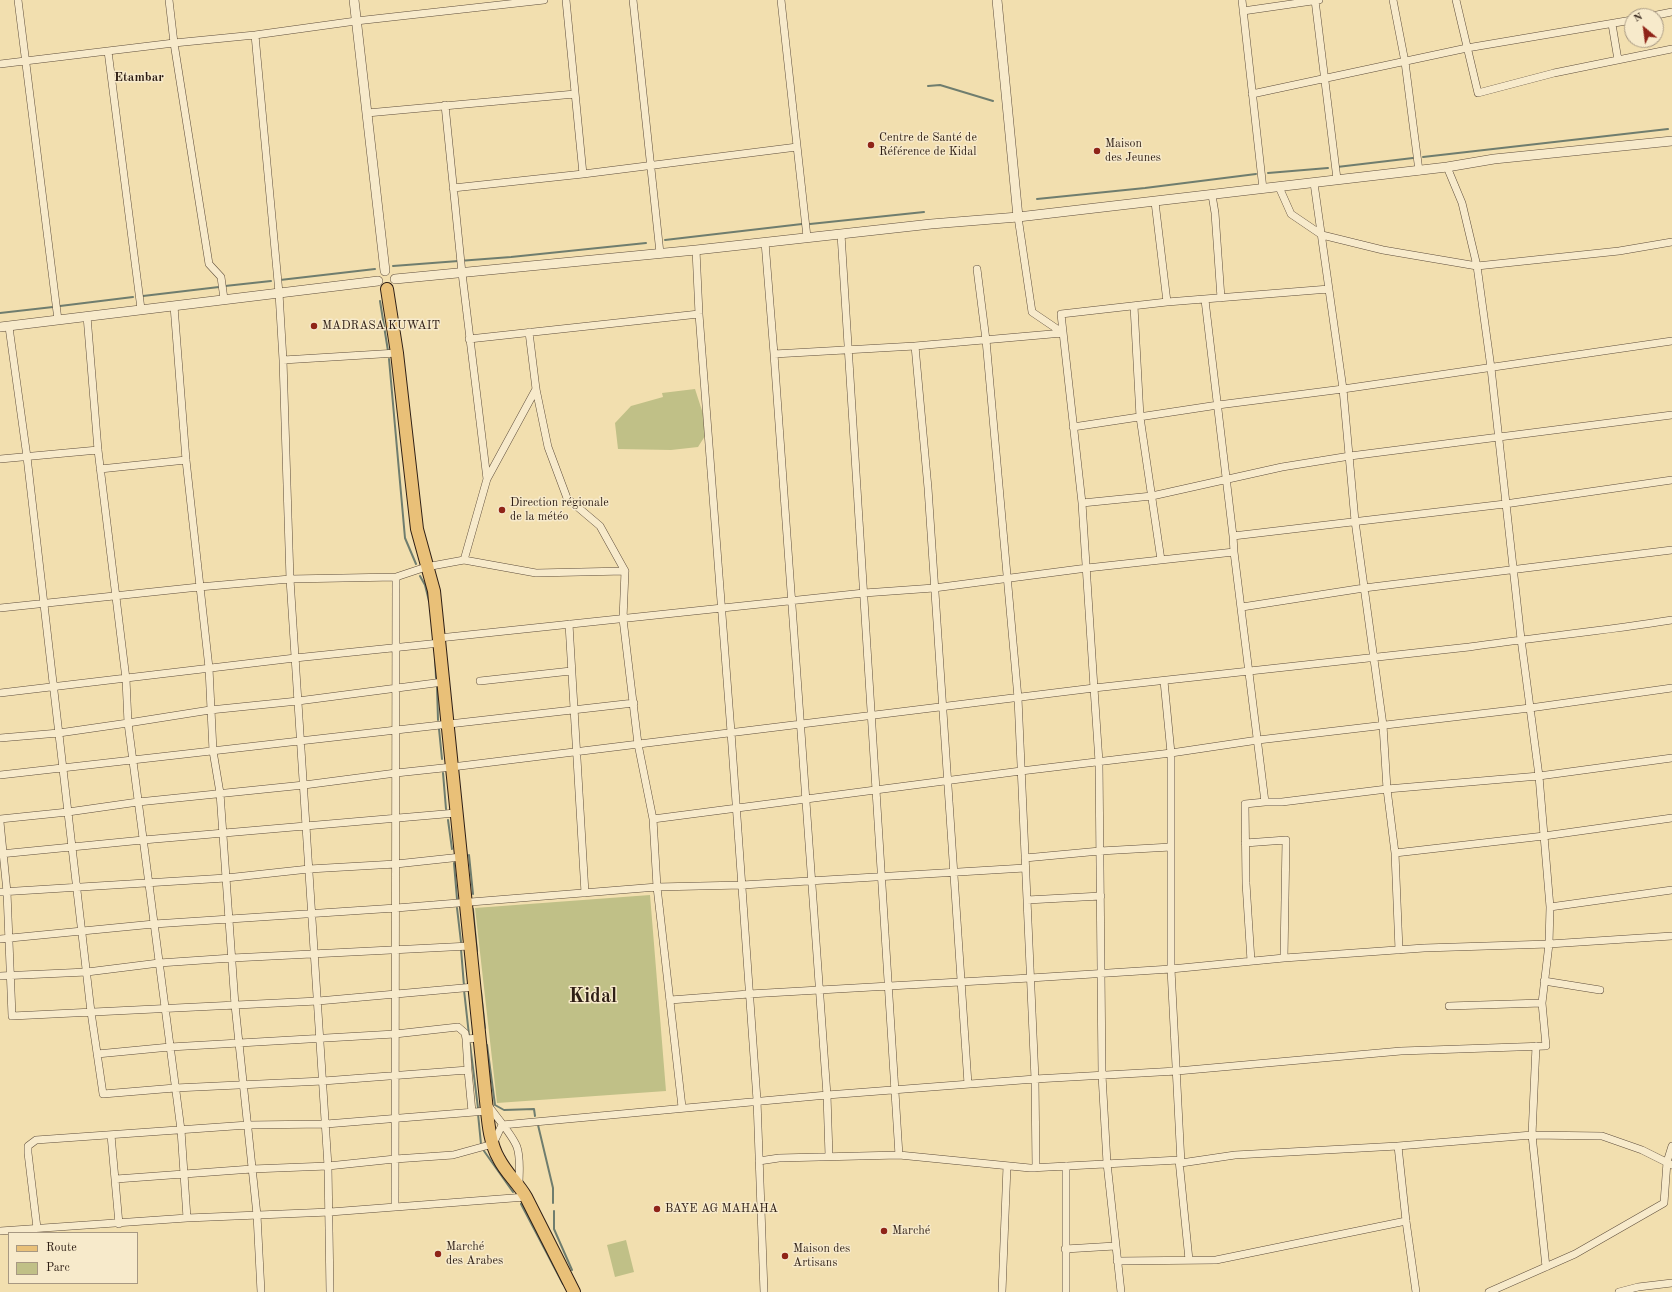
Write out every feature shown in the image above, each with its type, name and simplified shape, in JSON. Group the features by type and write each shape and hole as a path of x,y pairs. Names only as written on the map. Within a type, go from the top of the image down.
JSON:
{"main road":[{"path":"383,285 397,353 417,529 426,567 434,590 486,1106 493,1144 499,1159 519,1185 526,1197 574,1292"}],"street":[{"path":"18,0 58,320"},
{"path":"169,0 174,43 210,264 221,277 224,299"},
{"path":"354,0 386,271"},
{"path":"0,64 544,0"},
{"path":"566,0 583,174"},
{"path":"633,0 660,253"},
{"path":"781,0 807,237"},
{"path":"997,0 1018,217 1032,312 1063,333"},
{"path":"1242,0 1263,189"},
{"path":"1243,11 1316,0 1337,179"},
{"path":"1394,0 1406,62 1419,170"},
{"path":"1456,0 1478,93 1554,73 1672,48"},
{"path":"1252,94 1325,77 1406,62 1467,48 1624,22"},
{"path":"1612,24 1618,60"},
{"path":"255,35 278,292 290,579 326,1124 330,1212 330,1292"},
{"path":"108,51 141,309"},
{"path":"367,113 575,94"},
{"path":"445,105 469,339 487,479"},
{"path":"395,279 696,250 931,224 1018,217 1447,167 1494,159 1672,141"},
{"path":"453,188 583,174 797,147"},
{"path":"502,1125 757,1100 1035,1079 1177,1071 1400,1051 1546,1046 1542,1003 1549,944 1550,906 1538,776 1520,639 1514,570 1505,504 1491,368 1477,266 1462,203 1447,167"},
{"path":"1314,183 1343,389 1355,521 1383,725 1387,789 1395,853 1399,950"},
{"path":"1279,187 1291,214 1322,235 1383,250 1477,266 1619,251 1672,242"},
{"path":"1212,195 1215,213 1221,298"},
{"path":"1156,202 1167,302"},
{"path":"841,234 899,1154"},
{"path":"765,242 820,990 827,1095 829,1156"},
{"path":"696,250 699,314 757,1100 764,1292"},
{"path":"977,269 986,340 1018,698 1035,1079 1036,1168"},
{"path":"386,271 392,273 395,279 393,286 383,285 278,292 5,327 27,457 86,972 103,1094 175,1088 323,1081 468,1070"},
{"path":"383,285 379,276 386,271"},
{"path":"1121,1292 1116,1261 1107,1163 1102,1075 1099,762 1082,503 1061,314 1167,302 1329,289"},
{"path":"1205,300 1265,802"},
{"path":"174,306 186,460 209,668 213,751 220,793 239,1043 257,1215 261,1292"},
{"path":"1134,306 1140,417 1161,560"},
{"path":"469,339 699,314"},
{"path":"87,316 98,450 126,679 128,723 181,1130 186,1218"},
{"path":"528,332 536,389 548,448 567,498 600,526 625,571 624,619 638,744 653,819 657,887 682,1107"},
{"path":"774,354 915,346 1063,333"},
{"path":"1073,427 1218,404 1343,389 1672,341"},
{"path":"915,346 928,488 968,1084"},
{"path":"282,360 397,353"},
{"path":"464,560 487,479 536,389"},
{"path":"1082,503 1152,496 1282,467 1350,456 1672,415"},
{"path":"0,460 98,450"},
{"path":"100,469 186,460"},
{"path":"1233,536 1505,504 1672,480"},
{"path":"1242,607 1364,588 1672,550"},
{"path":"0,694 209,668 397,648 569,624 791,600 934,588 1087,568 1234,552"},
{"path":"0,608 290,579 396,577 426,567 464,560 536,573 625,571"},
{"path":"394,1206 396,949 395,689 397,648 396,577"},
{"path":"474,987 318,1000 12,1016 9,938 4,892 0,821 138,802 304,785 1094,688 1469,647 1520,639 1637,626 1672,620"},
{"path":"569,624 585,893"},
{"path":"480,681 572,671"},
{"path":"1164,681 1171,753 1171,969 1177,1071 1180,1161 1189,1260"},
{"path":"0,738 59,733 210,710 298,701 443,682"},
{"path":"653,819 1021,770 1171,753 1258,740 1530,708 1672,688"},
{"path":"0,775 634,703"},
{"path":"1251,961 1245,843 1245,804 1282,802 1387,789 1538,776 1672,758"},
{"path":"2,854 306,825 456,813"},
{"path":"1395,853 1544,836 1672,818"},
{"path":"1245,843 1286,840 1284,958"},
{"path":"1025,858 1100,851 1170,847"},
{"path":"4,892 226,878 309,869 396,864 461,857"},
{"path":"0,939 154,924 465,903 657,887 742,885 1025,868"},
{"path":"1550,906 1672,890"},
{"path":"1027,900 1101,896"},
{"path":"670,1000 1171,969 1284,958 1399,950 1549,944 1672,936"},
{"path":"0,976 86,972 159,963 232,958 470,946"},
{"path":"1544,981 1600,990"},
{"path":"1449,1006 1542,1003"},
{"path":"97,1054 170,1047 320,1037 395,1034 458,1027 465,1033 466,1039 472,1112"},
{"path":"466,1039 479,1038"},
{"path":"1536,1046 1532,1136 1546,1268"},
{"path":"37,1228 28,1153 28,1146 36,1140 248,1125 326,1124 394,1119 472,1112 486,1106 510,1135 516,1146 519,1158 519,1185"},
{"path":"116,1179 252,1169 328,1166 453,1155 493,1144 502,1125"},
{"path":"112,1135 119,1224"},
{"path":"759,1161 779,1158 899,1154 1036,1168 1107,1163 1180,1161 1532,1136 1602,1136 1642,1150 1669,1164"},
{"path":"1398,1146 1406,1221 1416,1292"},
{"path":"1489,1292 1575,1254 1664,1203 1672,1146"},
{"path":"1002,1292 1007,1166"},
{"path":"1066,1166 1066,1292"},
{"path":"0,1231 119,1224 186,1218 330,1212 526,1197"},
{"path":"1116,1261 1216,1260 1406,1221"},
{"path":"1065,1249 1115,1246"},
{"path":"1619,1292 1638,1287 1672,1283"}],"green space":[{"path":"695,389 706,423 705,436 698,447 671,450 618,449 615,423 631,406 663,397 662,393"},
{"path":"650,895 666,1091 497,1103 475,908"},
{"path":"626,1240 634,1272 615,1277 607,1245"}],"waterway":[{"path":"928,86 940,85 993,101"},
{"path":"1423,157 1668,129"},
{"path":"1337,167 1413,158"},
{"path":"1268,173 1328,168"},
{"path":"1037,199 1145,188 1256,174"},
{"path":"810,224 924,212"},
{"path":"665,240 802,224"},
{"path":"393,266 511,257 646,243"},
{"path":"280,280 375,269"},
{"path":"225,286 271,281"},
{"path":"143,296 219,287"},
{"path":"60,306 133,297"},
{"path":"380,301 388,351"},
{"path":"0,313 53,307"},
{"path":"389,359 405,538 416,564"},
{"path":"420,576 425,585 429,601"},
{"path":"435,655 436,678"},
{"path":"437,686 438,720"},
{"path":"439,729 442,759"},
{"path":"443,773 446,809"},
{"path":"448,820 452,849"},
{"path":"469,855 473,894"},
{"path":"454,863 457,899"},
{"path":"457,908 461,942"},
{"path":"473,909 477,951"},
{"path":"461,949 464,986"},
{"path":"464,990 469,1035"},
{"path":"481,991 485,1028"},
{"path":"470,1044 478,1108"},
{"path":"487,1045 495,1105 504,1110 534,1109 535,1116"},
{"path":"478,1114 481,1144"},
{"path":"538,1125 553,1188 553,1203"},
{"path":"484,1151 513,1192"},
{"path":"521,1204 563,1284"},
{"path":"554,1211 554,1229 572,1270"}],"place":[{"name":"Centre de Santé de Référence de Kidal","path":"871,145"},
{"name":"Maison des Jeunes","path":"1097,151"},
{"name":"MADRASA KUWAIT","path":"314,326"},
{"name":"Direction régionale de la météo","path":"502,510"},
{"name":"BAYE AG MAHAHA","path":"657,1209"},
{"name":"Marché","path":"884,1231"},
{"name":"Marché des Arabes","path":"438,1254"},
{"name":"Maison des Artisans","path":"785,1256"}],"district":[{"name":"Etambar","path":"139,78"},
{"name":"Kidal","path":"593,997"}]}
